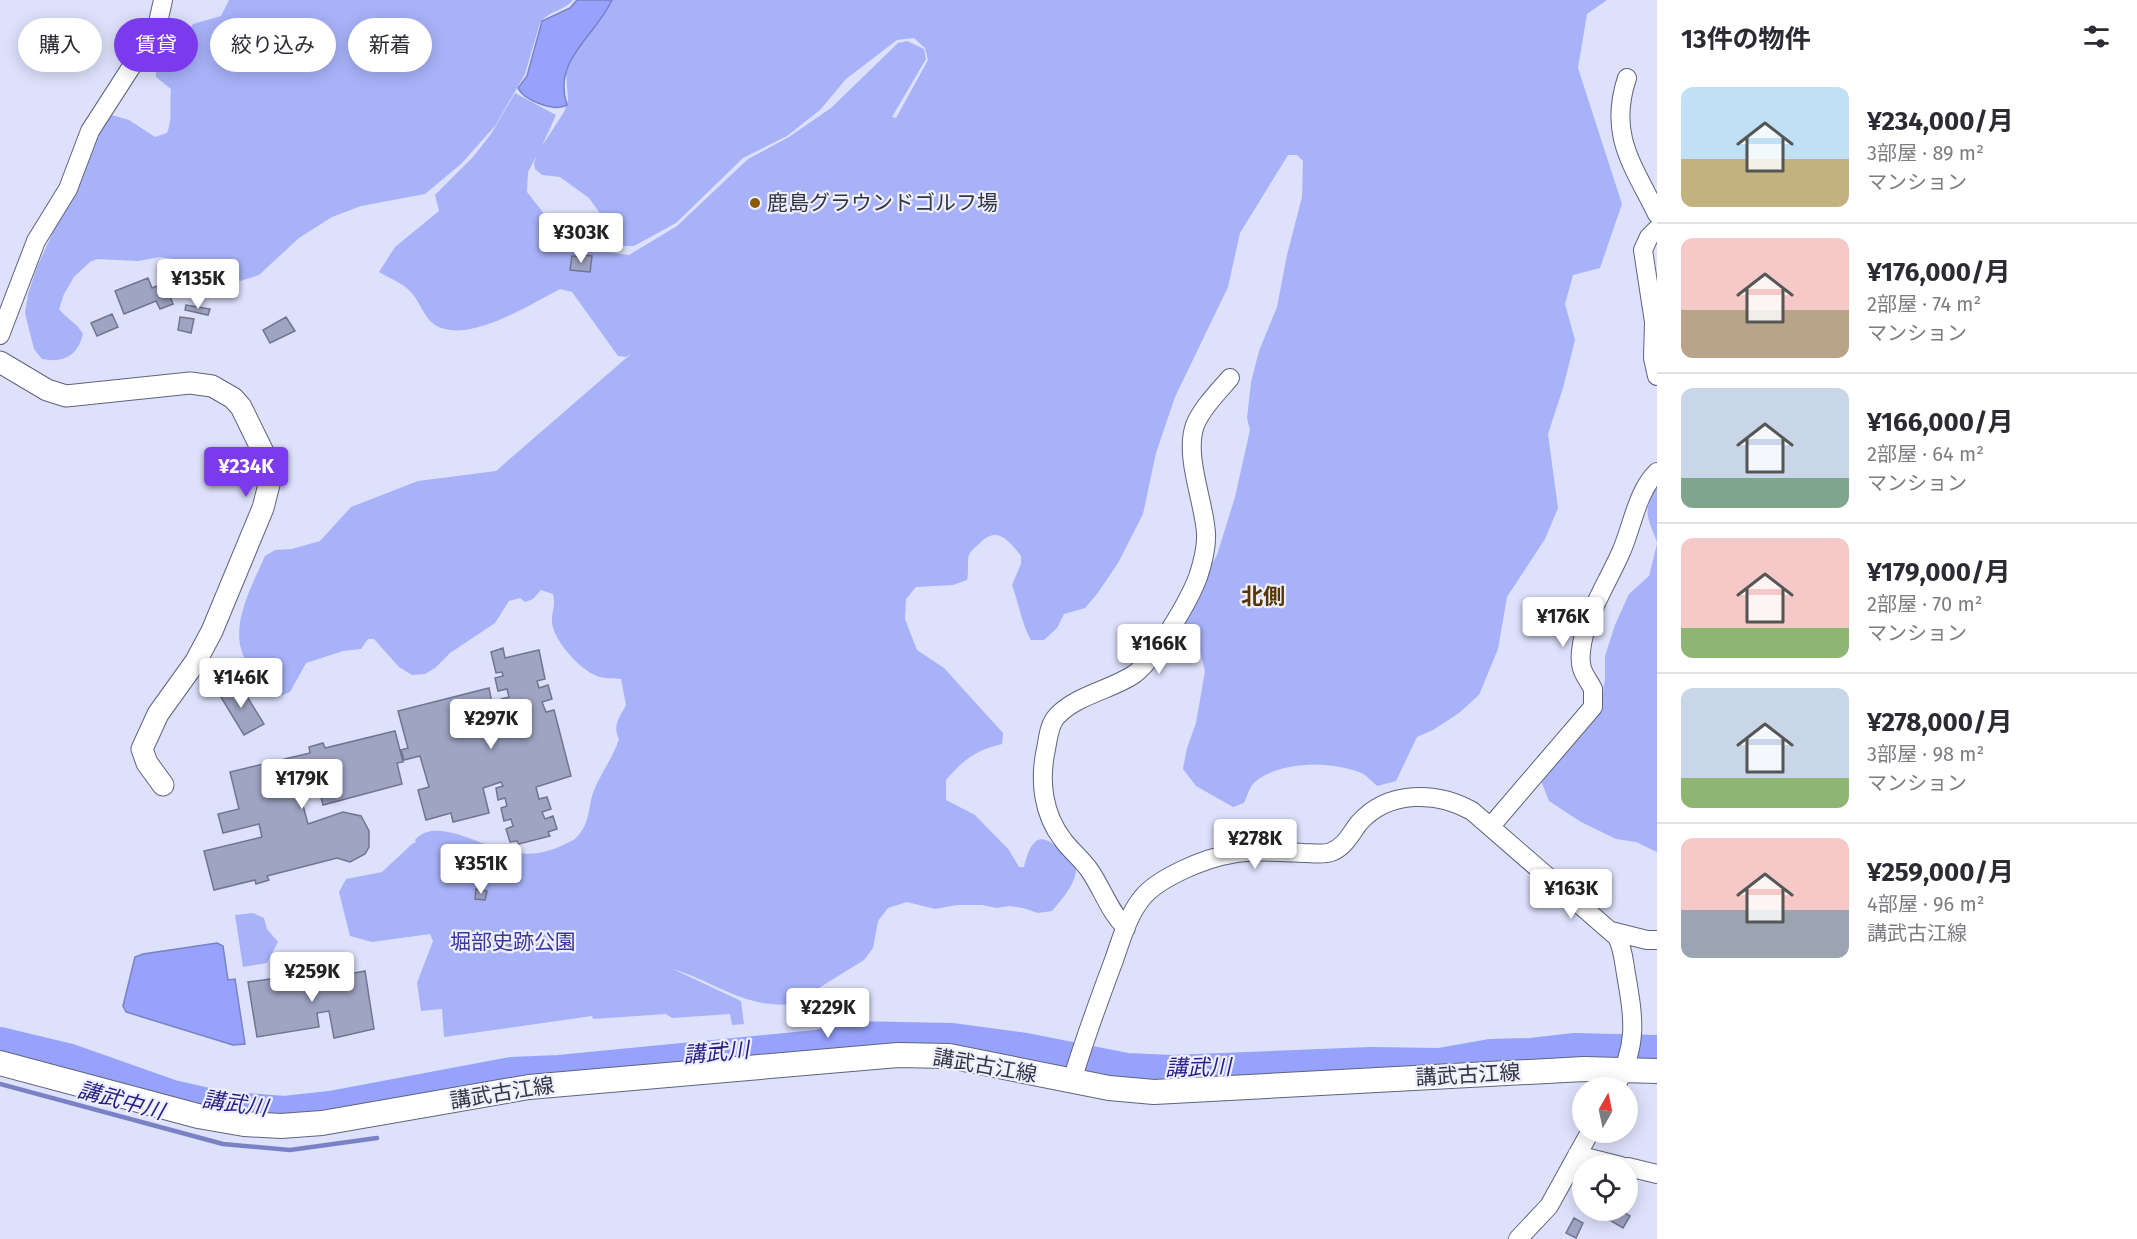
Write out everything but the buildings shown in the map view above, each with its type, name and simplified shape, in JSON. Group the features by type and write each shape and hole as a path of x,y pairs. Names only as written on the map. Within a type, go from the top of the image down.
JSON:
{"main road":[{"name":"講武古江線","path":"0,1063 198,1116 244,1124 281,1126 322,1123 529,1087 898,1055 949,1056 1074,1076 1154,1092 1197,1092 1483,1075 1657,1071"}],"street":[{"path":"0,335 36,241 68,189 90,131 158,27 163,0"},
{"path":"1627,78 1619,107 1623,139 1635,175 1657,214"},
{"path":"1657,229 1649,237 1643,250 1654,322 1653,358 1657,376"},
{"path":"0,362 47,390 66,396 190,383 212,386 232,398 241,407 267,460 271,477 263,508 212,631 196,661 158,714 142,749 147,763 163,785"},
{"path":"1126,928 1114,916 1088,868 1064,842 1050,818 1043,787 1045,752 1057,716 1097,692 1135,674 1145,664 1179,614 1197,580 1205,555 1206,533 1191,442 1195,425 1230,378"},
{"path":"1491,826 1593,707 1593,689 1584,677 1581,667 1581,650 1605,584 1622,551 1643,496 1657,472"},
{"path":"1074,1076 1126,928 1147,893 1163,881 1219,856 1246,852 1329,853 1343,844 1365,817 1393,800 1421,796 1451,802 1472,811 1611,931 1620,942 1633,1019 1633,1029 1623,1071"},
{"path":"1611,931 1647,940 1657,940"},
{"path":"1578,1155 1584,1143"},
{"path":"1524,1237 1549,1206 1572,1166"},
{"path":"1638,1169 1657,1174"}],"green space":[{"path":"229,0 573,0 540,23 525,74 495,126 461,164 425,194 361,206 332,217 299,238 259,275 240,281 230,279 193,262 160,257 138,261 97,259 90,262 74,277 64,294 59,309 81,330 83,334 80,342 68,357 56,360 42,359 34,349 25,313 28,294 37,267 105,119 112,115 129,120 155,137 167,133 171,89 156,77 156,72 198,72 198,23 210,19 210,72 336,72 336,18 214,18 221,16"},
{"name":"堀部史跡公園","path":"609,0 1607,0 1587,14 1578,68 1622,204 1600,268 1573,275 1565,304 1575,340 1548,434 1558,508 1545,539 1507,597 1498,649 1479,695 1459,713 1433,730 1417,737 1396,781 1377,786 1364,774 1347,768 1320,765 1291,767 1265,775 1255,782 1244,803 1233,807 1196,786 1183,769 1187,748 1196,723 1205,671 1200,652 1184,633 1184,611 1217,555 1235,497 1250,430 1247,418 1251,382 1259,351 1277,307 1302,197 1303,161 1297,155 1288,155 1240,233 1228,287 1175,397 1156,453 1143,514 1118,563 1085,608 1064,614 1057,628 1044,640 1031,640 1022,620 1012,585 1021,564 1021,556 1007,540 997,535 985,538 970,554 967,580 953,585 916,587 906,599 905,619 917,650 944,668 1003,733 1002,744 985,749 971,757 946,780 946,800 975,815 1009,850 1019,867 1024,867 1033,844 1039,840 1045,840 1059,848 1076,864 1072,883 1052,911 1038,913 1009,906 997,908 982,905 957,905 935,909 907,902 888,908 878,921 873,948 864,960 793,1004 745,999 673,969 741,1001 744,1024 732,1025 730,1014 672,1018 666,1014 593,1019 592,1016 444,1037 442,1009 421,1011 417,983 433,941 430,934 372,942 350,936 339,892 346,879 382,872 416,842 415,840 433,831 457,834 501,850 525,854 548,851 575,839 583,828 593,793 619,739 616,729 619,717 626,705 621,679 606,678 590,673 568,654 554,629 553,594 541,590 533,599 525,602 520,598 509,601 495,623 450,653 435,668 425,674 412,675 399,667 374,639 368,639 361,649 343,651 306,663 290,692 280,696 260,680 248,664 241,648 239,632 247,597 265,556 275,550 292,549 320,541 351,507 418,481 496,471 632,353 626,357 618,356 572,292 560,289 499,320 464,330 448,330 431,322 407,288 379,272 395,247 439,211 435,195 473,157 491,134 515,93 556,115 542,146 564,112 568,100 566,73 578,40","holes":["914,38 925,48 928,60 896,118 892,117 926,59 924,49 907,41 898,43 831,108 789,137 748,159 677,226 629,255 571,248 527,192 528,172 537,155 534,163 535,169 542,175 560,177 589,198 599,212 597,240 615,246 634,246 676,223 743,158 787,136 820,110 846,79 897,40"]},
{"path":"1657,485 1657,542 1648,519 1648,507"},
{"path":"1657,544 1657,852 1636,842 1616,839 1581,822 1549,801 1541,781 1551,763 1601,705 1605,679 1605,656 1615,625 1629,594 1649,576"},
{"path":"253,913 264,918 267,929 278,942 267,963 243,967 235,915"}],"shaded area":[{"path":"577,0 612,0 570,62 565,75 564,89 567,105 555,107 540,104 526,97 518,88 527,76 542,21 570,8"},
{"path":"217,943 223,946 228,980 235,979 245,1044 233,1045 126,1012 123,1006 135,957"}],"waterway":[{"name":"講武川","path":"0,1040 71,1057 173,1093 221,1104 284,1109 330,1104 511,1070 559,1068 816,1043 852,1034 951,1036 1026,1046 1127,1066 1172,1068 1371,1060 1439,1061 1490,1052 1531,1051 1575,1046 1657,1048"},
{"name":"講武中川","path":"0,1084 223,1144 290,1150 377,1138"}],"place":[{"name":"鹿島グラウンドゴルフ場","path":"755,203"}],"district":[{"name":"北側","path":"1263,596"}]}
